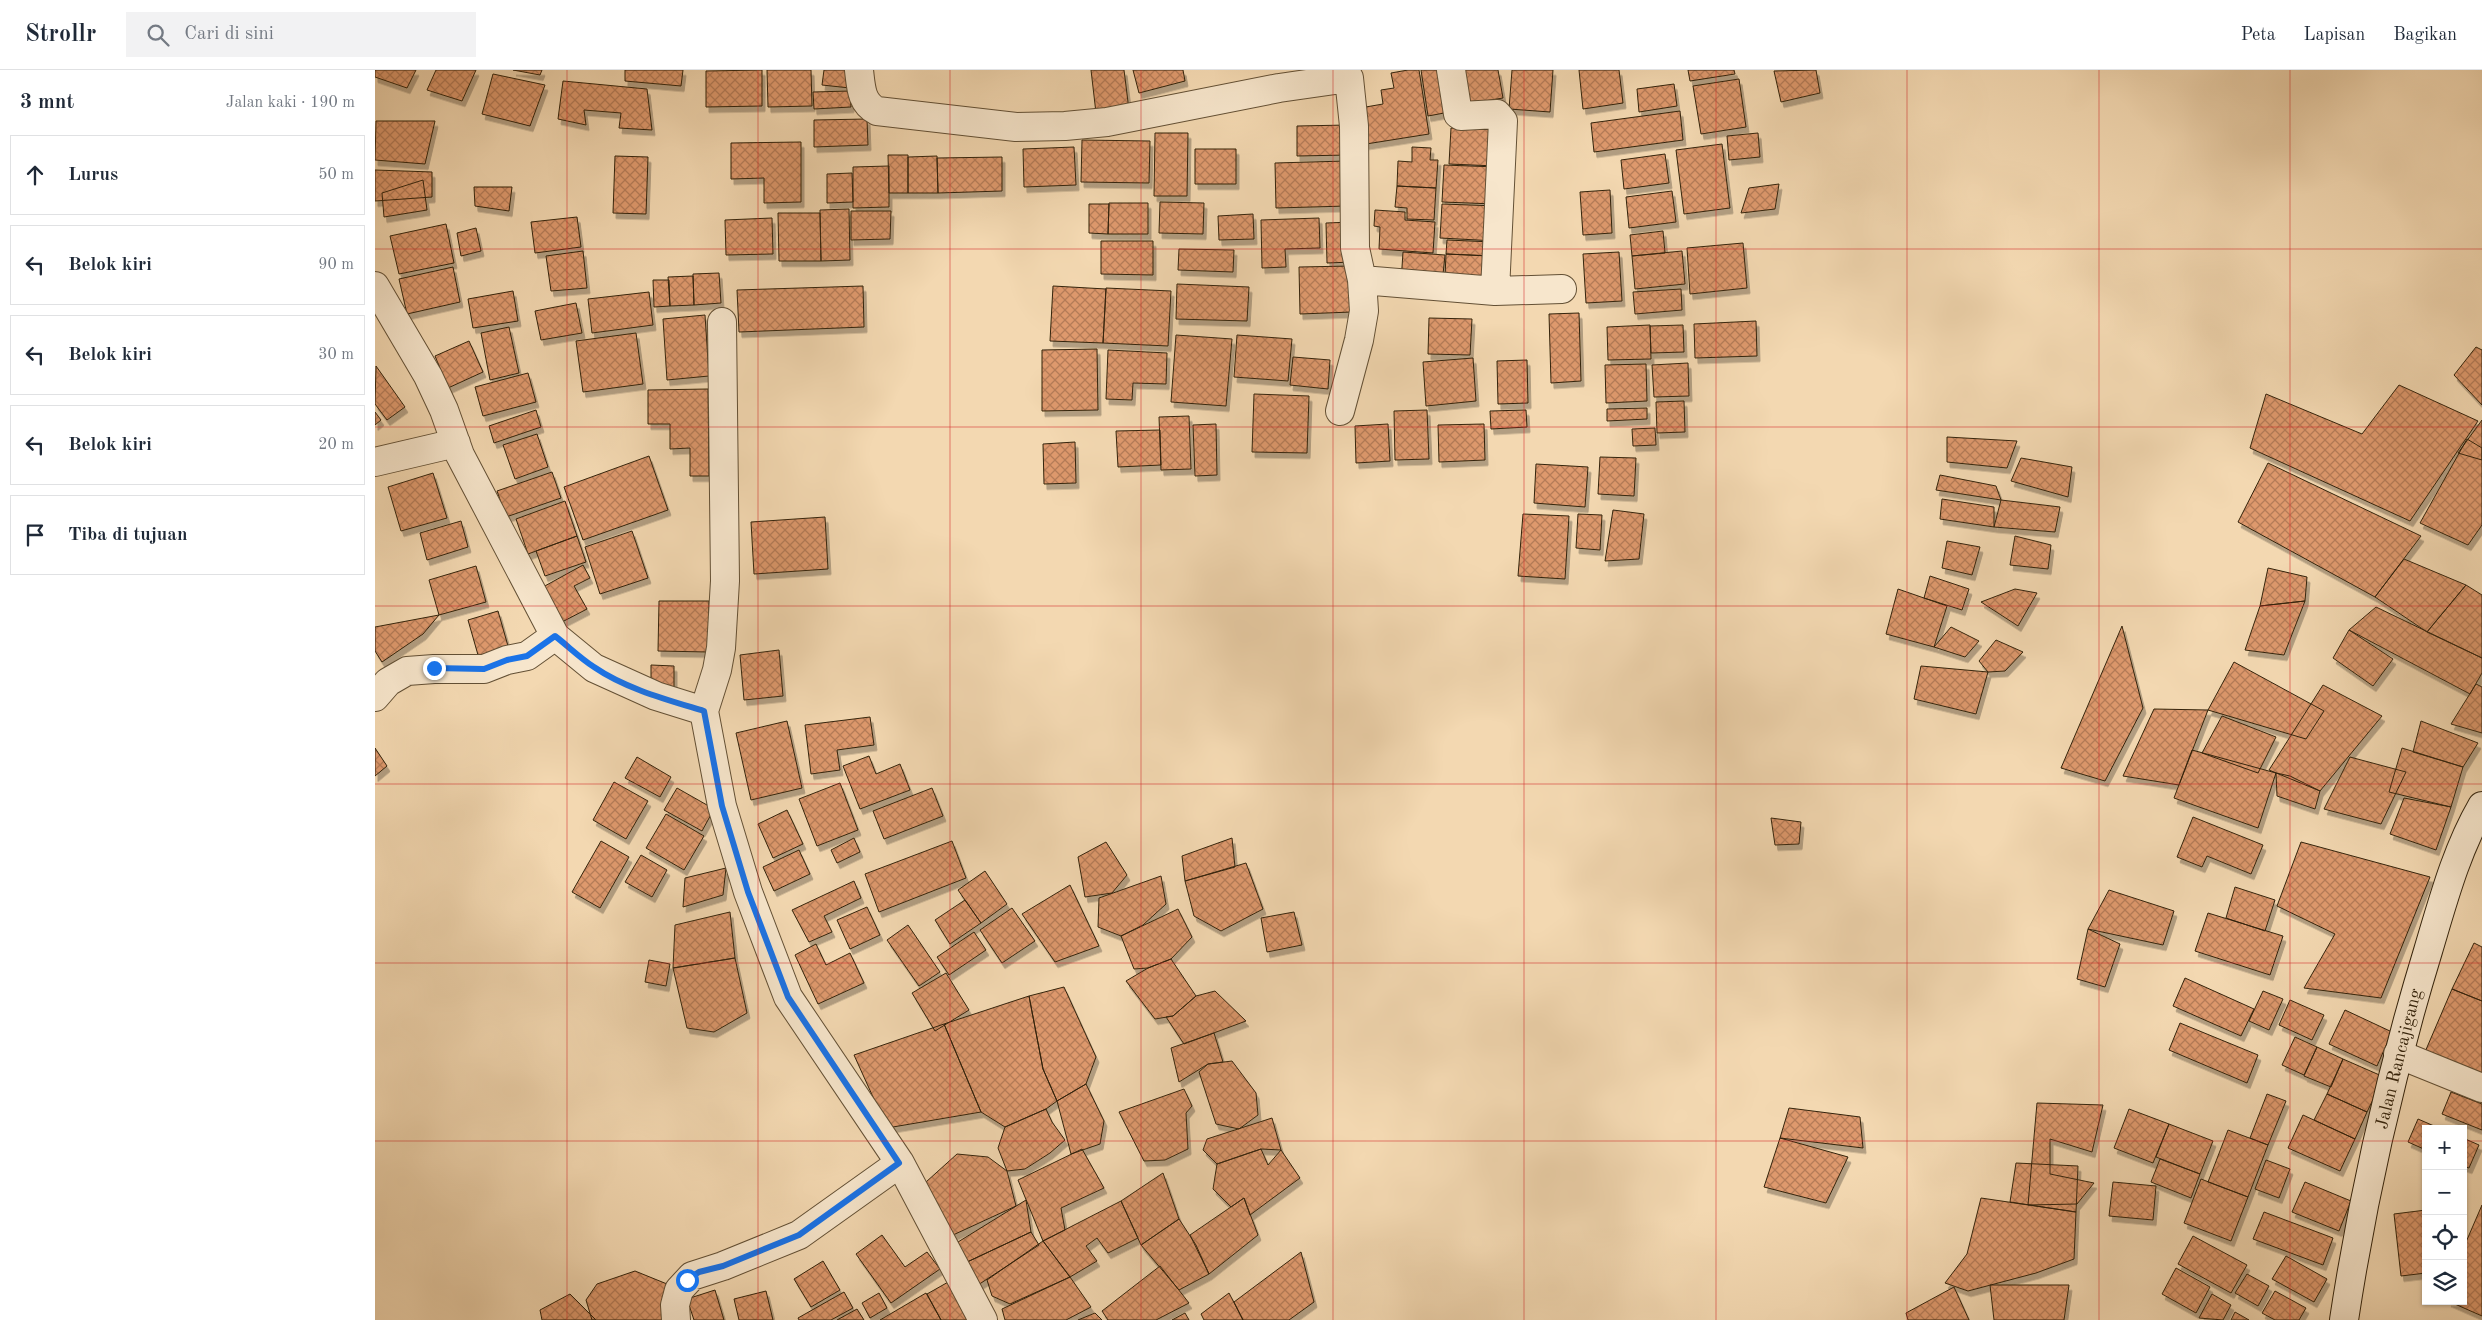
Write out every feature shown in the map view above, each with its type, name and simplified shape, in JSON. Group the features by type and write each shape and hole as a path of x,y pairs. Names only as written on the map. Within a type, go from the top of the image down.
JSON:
{"street":[{"path":"859,70 864,100 867,105 877,112 1016,127 1065,126 1107,122 1349,74 1354,126 1355,248 1362,280 1364,311 1359,340 1340,411"},
{"path":"1451,70 1458,114 1461,116 1497,114 1503,121 1495,291"},
{"path":"1362,280 1495,291 1562,289"},
{"path":"375,286 428,376 466,468 555,636 601,671 656,696 704,711"},
{"path":"722,322 725,581 721,648 717,670 704,711 722,806 748,892 788,997 899,1163 983,1320"},
{"path":"375,462 456,443"},
{"path":"375,697 388,682 407,672 444,668 484,669 507,660 527,656 555,636"},
{"name":"Jalan Rancajigang","path":"2344,1320 2370,1177 2398,1054 2447,886 2465,834 2482,806"},
{"path":"2398,1054 2482,1088"},
{"path":"676,1320 675,1305 679,1290 692,1276 723,1266 799,1235 899,1163"}],"building":[{"path":"375,70 416,70 407,88 375,77"},
{"path":"436,70 476,70 462,101 427,90"},
{"path":"513,70 542,70 540,75"},
{"path":"625,70 683,70 681,86 625,81"},
{"path":"762,70 762,106 706,107 706,71"},
{"path":"767,70 811,70 812,106 768,107"},
{"path":"824,70 852,70 850,88 822,85"},
{"path":"1091,70 1124,70 1129,110 1096,113"},
{"path":"1133,70 1183,70 1185,81 1139,93"},
{"path":"1419,70 1429,134 1366,144 1360,108 1383,104 1381,90 1394,88 1391,73"},
{"path":"1421,70 1449,70 1455,111 1428,116"},
{"path":"1454,70 1498,70 1503,98 1460,105"},
{"path":"1512,70 1553,70 1550,112 1509,109"},
{"path":"1579,70 1619,70 1623,103 1583,109"},
{"path":"1688,70 1734,70 1735,74 1690,81"},
{"path":"1816,70 1820,93 1781,102 1774,71"},
{"path":"493,74 545,85 530,126 482,114"},
{"path":"1739,79 1746,127 1701,134 1693,86"},
{"path":"563,81 647,89 652,130 619,128 621,113 584,110 586,125 558,119"},
{"path":"1674,84 1677,106 1639,112 1637,89"},
{"path":"850,91 851,107 814,109 813,92"},
{"path":"1680,111 1683,140 1594,152 1591,123"},
{"path":"867,119 868,145 814,147 814,120"},
{"path":"376,121 435,121 425,164 375,160"},
{"path":"1348,125 1348,155 1297,156 1297,126"},
{"path":"1451,128 1497,130 1496,166 1449,164"},
{"path":"1155,133 1188,133 1187,196 1154,196"},
{"path":"1758,133 1760,157 1729,160 1727,136"},
{"path":"1082,140 1150,141 1149,183 1081,182"},
{"path":"801,142 801,202 764,203 764,178 731,179 731,143"},
{"path":"1722,144 1730,208 1684,214 1676,150"},
{"path":"1074,147 1076,185 1024,187 1023,149"},
{"path":"1412,147 1431,148 1430,160 1438,160 1436,188 1397,186 1398,161 1412,162"},
{"path":"1195,149 1236,149 1236,184 1195,184"},
{"path":"1665,154 1669,183 1624,189 1621,160"},
{"path":"888,155 908,155 908,193 889,193"},
{"path":"615,156 648,157 646,214 613,213"},
{"path":"937,156 938,193 908,193 908,157"},
{"path":"1002,157 1002,191 938,193 937,158"},
{"path":"1346,161 1347,206 1276,208 1275,163"},
{"path":"1444,165 1497,167 1495,204 1442,202"},
{"path":"889,166 889,207 853,208 853,167"},
{"path":"375,170 432,172 432,197 375,201"},
{"path":"852,173 853,202 827,203 827,174"},
{"path":"423,180 427,210 384,217 382,193"},
{"path":"1779,184 1775,209 1741,213 1749,188"},
{"path":"1397,186 1436,188 1434,220 1407,219 1407,208 1395,207"},
{"path":"474,187 512,187 509,211 475,206"},
{"path":"1610,190 1612,233 1583,235 1580,192"},
{"path":"1672,191 1676,222 1629,228 1626,197"},
{"path":"1160,202 1204,203 1203,234 1159,233"},
{"path":"1109,203 1148,203 1148,234 1108,234"},
{"path":"1089,204 1109,204 1108,234 1089,233"},
{"path":"1442,204 1498,206 1496,241 1440,238"},
{"path":"849,209 850,260 821,261 820,210"},
{"path":"1375,210 1405,212 1405,220 1435,222 1433,253 1379,249 1380,227 1374,226"},
{"path":"851,211 891,211 890,239 851,240"},
{"path":"778,213 820,213 821,261 779,261"},
{"path":"1253,214 1254,239 1219,240 1218,216"},
{"path":"577,217 581,247 535,253 531,222"},
{"path":"772,218 773,254 726,255 725,220"},
{"path":"1319,218 1320,248 1285,249 1286,267 1262,268 1261,220"},
{"path":"1352,222 1353,262 1327,263 1326,223"},
{"path":"446,224 454,263 399,274 390,236"},
{"path":"476,228 481,251 461,256 457,233"},
{"path":"1663,231 1665,253 1632,256 1630,235"},
{"path":"1447,240 1493,242 1492,256 1446,254"},
{"path":"1101,241 1153,241 1153,275 1101,274"},
{"path":"1743,243 1747,288 1690,294 1687,248"},
{"path":"1179,249 1234,250 1233,272 1178,270"},
{"path":"583,251 587,288 551,291 546,256"},
{"path":"1682,251 1685,284 1635,289 1632,256"},
{"path":"1403,252 1445,255 1442,284 1401,282"},
{"path":"1619,252 1622,301 1586,303 1583,254"},
{"path":"1446,254 1492,256 1491,279 1445,277"},
{"path":"1351,266 1352,312 1300,314 1299,267"},
{"path":"453,267 460,302 407,314 399,279"},
{"path":"719,273 721,303 694,305 693,274"},
{"path":"693,276 694,305 670,306 668,277"},
{"path":"653,280 669,280 670,306 654,307"},
{"path":"1177,284 1249,287 1247,321 1176,319"},
{"path":"863,286 864,327 739,332 737,290"},
{"path":"1053,286 1106,289 1103,343 1050,341"},
{"path":"1106,288 1171,291 1168,346 1103,343"},
{"path":"1681,289 1682,310 1635,314 1633,292"},
{"path":"513,291 518,321 473,328 468,299"},
{"path":"649,292 653,325 592,333 588,299"},
{"path":"576,303 582,333 541,340 535,311"},
{"path":"1579,313 1581,381 1551,383 1549,314"},
{"path":"705,315 709,376 667,380 663,319"},
{"path":"1429,318 1472,319 1470,355 1428,354"},
{"path":"1756,321 1757,356 1695,358 1694,324"},
{"path":"1650,325 1651,359 1608,360 1607,327"},
{"path":"1683,325 1684,352 1651,353 1650,326"},
{"path":"509,327 519,373 490,380 481,333"},
{"path":"636,333 643,384 583,392 576,341"},
{"path":"1176,335 1232,339 1226,406 1171,402"},
{"path":"1237,335 1292,339 1288,381 1234,377"},
{"path":"469,341 483,372 448,388 435,356"},
{"path":"2476,347 2482,350 2482,405 2454,375"},
{"path":"1097,349 1098,410 1042,411 1042,350"},
{"path":"1108,350 1167,353 1166,384 1133,383 1132,400 1106,399"},
{"path":"1293,357 1330,360 1328,389 1290,385"},
{"path":"1473,358 1476,401 1426,406 1423,362"},
{"path":"1527,360 1528,403 1498,404 1497,361"},
{"path":"1688,363 1689,396 1654,397 1652,365"},
{"path":"1646,364 1647,401 1606,403 1605,365"},
{"path":"376,366 405,407 387,420 375,404"},
{"path":"528,373 536,402 483,416 475,387"},
{"path":"2399,385 2478,421 2410,521 2250,448 2266,394 2362,434"},
{"path":"708,389 709,476 690,476 690,448 670,449 670,424 648,424 648,390"},
{"path":"1254,394 1309,396 1307,453 1252,452"},
{"path":"1684,401 1685,432 1657,433 1656,402"},
{"path":"1647,408 1647,419 1607,421 1607,409"},
{"path":"536,410 541,427 494,443 489,426"},
{"path":"1427,410 1429,459 1395,460 1394,411"},
{"path":"1526,410 1527,427 1491,429 1490,411"},
{"path":"375,412 381,420 375,425"},
{"path":"1189,416 1191,469 1161,470 1159,417"},
{"path":"2482,420 2482,460 2458,453"},
{"path":"1216,424 1217,475 1195,476 1193,425"},
{"path":"1388,424 1390,461 1356,463 1355,426"},
{"path":"1484,424 1485,460 1439,462 1438,425"},
{"path":"1655,428 1656,445 1633,446 1632,429"},
{"path":"1160,430 1161,465 1118,467 1116,431"},
{"path":"537,434 548,467 515,479 503,445"},
{"path":"1947,437 2017,441 2007,468 1947,462"},
{"path":"2467,439 2482,448 2482,525 2468,545 2420,523"},
{"path":"1075,442 1076,483 1044,484 1043,444"},
{"path":"649,456 668,510 583,540 564,487"},
{"path":"1600,457 1636,458 1634,496 1598,494"},
{"path":"2021,458 2072,467 2068,497 2011,481"},
{"path":"2268,463 2421,536 2375,597 2238,522"},
{"path":"1536,464 1588,467 1585,507 1534,503"},
{"path":"552,472 561,498 506,517 497,491"},
{"path":"433,473 447,518 401,531 388,487"},
{"path":"1940,475 1996,486 2001,500 1936,490"},
{"path":"1942,499 1994,507 1994,527 1940,519"},
{"path":"2001,500 2060,507 2055,532 1994,527"},
{"path":"565,501 577,536 528,554 516,519"},
{"path":"1613,510 1644,514 1639,559 1605,561"},
{"path":"1523,514 1569,516 1565,579 1518,576"},
{"path":"1578,514 1602,515 1600,550 1576,548"},
{"path":"825,517 828,569 754,574 751,522"},
{"path":"461,521 468,547 427,560 420,533"},
{"path":"632,531 648,578 600,594 585,547"},
{"path":"577,536 586,562 545,576 536,551"},
{"path":"2015,536 2051,545 2048,569 2010,565"},
{"path":"1947,541 1980,547 1972,575 1942,568"},
{"path":"2404,559 2466,585 2427,632 2375,597"},
{"path":"583,565 590,578 574,586 587,609 562,622 543,587"},
{"path":"476,566 486,602 439,615 429,580"},
{"path":"2268,568 2307,577 2305,601 2260,606"},
{"path":"1930,576 1969,589 1962,610 1924,598"},
{"path":"2466,585 2482,595 2482,658 2427,632"},
{"path":"1898,589 1947,606 1934,647 1886,634"},
{"path":"2015,589 2037,593 2018,626 1981,602"},
{"path":"659,601 709,601 708,652 658,651"},
{"path":"2305,601 2284,655 2245,650 2260,606"},
{"path":"2376,607 2482,658 2482,673 2470,694 2349,630"},
{"path":"498,611 510,653 480,662 468,620"},
{"path":"439,615 423,634 382,662 375,651 375,627"},
{"path":"2122,626 2143,708 2105,781 2061,768"},
{"path":"1951,627 1979,641 1965,657 1934,647"},
{"path":"2349,630 2393,659 2373,686 2333,658"},
{"path":"1996,640 2023,652 2005,671 1988,672 1979,661"},
{"path":"779,650 783,696 744,700 740,655"},
{"path":"2234,662 2324,711 2306,739 2208,710"},
{"path":"651,665 674,666 674,692 651,692"},
{"path":"1921,666 1988,672 1976,714 1914,699"},
{"path":"2476,684 2482,687 2482,733 2451,724"},
{"path":"2323,685 2382,716 2320,791 2269,770"},
{"path":"2154,709 2208,710 2179,785 2123,776"},
{"path":"2222,716 2276,737 2258,773 2202,753"},
{"path":"870,717 874,745 837,750 840,770 811,774 805,725"},
{"path":"787,721 802,788 751,800 736,733"},
{"path":"2421,721 2478,743 2463,767 2413,752"},
{"path":"375,748 387,766 375,776"},
{"path":"2402,748 2463,767 2451,807 2389,792"},
{"path":"2192,750 2276,773 2258,828 2174,798"},
{"path":"869,756 876,774 900,764 910,790 860,809 843,766"},
{"path":"637,757 671,777 660,797 625,778"},
{"path":"2350,757 2406,772 2381,824 2324,809"},
{"path":"2276,773 2290,776 2320,791 2315,809 2277,796"},
{"path":"614,782 648,801 626,839 593,820"},
{"path":"840,783 858,830 817,846 799,799"},
{"path":"677,788 714,809 702,831 664,810"},
{"path":"932,788 943,816 884,839 873,811"},
{"path":"2404,798 2451,807 2436,850 2390,834"},
{"path":"787,810 803,844 773,858 758,824"},
{"path":"666,814 704,836 684,870 646,848"},
{"path":"2193,817 2263,845 2251,874 2207,856 2202,867 2177,857"},
{"path":"1771,818 1801,822 1799,844 1775,845"},
{"path":"854,838 860,852 837,863 831,850"},
{"path":"1232,838 1235,867 1185,881 1182,856"},
{"path":"601,841 629,857 600,908 572,892"},
{"path":"952,841 966,878 879,912 865,874"},
{"path":"1106,842 1127,875 1112,893 1085,897 1078,857"},
{"path":"2301,842 2430,877 2381,998 2304,988 2335,934 2277,906"},
{"path":"799,850 810,874 774,891 763,867"},
{"path":"641,855 667,870 652,897 625,882"},
{"path":"1246,863 1263,909 1221,931 1194,916 1185,881"},
{"path":"726,868 723,895 683,907 685,878"},
{"path":"985,871 1007,904 981,923 958,890"},
{"path":"1161,876 1166,904 1143,925 1121,936 1098,927 1099,898"},
{"path":"854,881 861,898 824,916 832,932 809,942 792,910"},
{"path":"1070,885 1099,946 1055,962 1022,914"},
{"path":"2235,887 2275,900 2265,931 2226,918"},
{"path":"2109,890 2174,911 2163,945 2088,929"},
{"path":"965,900 981,923 950,944 935,920"},
{"path":"867,907 880,935 850,949 837,920"},
{"path":"1012,908 1035,941 1002,963 980,930"},
{"path":"1178,909 1192,937 1171,959 1148,968 1134,969 1121,936"},
{"path":"730,912 735,958 673,968 675,925"},
{"path":"1294,912 1302,945 1267,952 1261,918"},
{"path":"2208,913 2283,936 2270,975 2195,951"},
{"path":"908,925 940,972 919,986 887,940"},
{"path":"2088,929 2120,944 2105,987 2077,979"},
{"path":"974,932 986,950 949,975 937,957"},
{"path":"2474,943 2482,947 2482,1001 2452,989"},
{"path":"816,944 826,965 850,953 864,983 818,1004 795,955"},
{"path":"735,958 747,1013 714,1032 687,1028 673,968"},
{"path":"1171,959 1196,996 1173,1016 1155,1019 1126,981 1148,968"},
{"path":"649,960 670,964 666,986 645,982"},
{"path":"946,973 969,1010 935,1031 912,993"},
{"path":"2185,978 2254,1009 2241,1036 2173,1006"},
{"path":"1064,987 1096,1057 1086,1084 1057,1101 1043,1069 1029,996"},
{"path":"2452,989 2482,1001 2482,1076 2425,1052"},
{"path":"1215,991 1246,1021 1184,1044 1166,1017 1173,1016 1196,996"},
{"path":"2263,991 2283,999 2269,1030 2249,1021"},
{"path":"1029,996 1043,1069 1057,1101 1046,1109 1005,1127 981,1112 944,1024"},
{"path":"2290,1000 2324,1015 2312,1040 2279,1025"},
{"path":"2345,1010 2392,1032 2377,1066 2329,1044"},
{"path":"2180,1023 2258,1055 2247,1083 2169,1050"},
{"path":"944,1024 981,1112 887,1128 854,1055"},
{"path":"1214,1033 1223,1062 1208,1064 1179,1082 1171,1048"},
{"path":"2295,1037 2317,1047 2304,1075 2282,1065"},
{"path":"2317,1047 2343,1059 2331,1087 2304,1076"},
{"path":"2343,1059 2384,1077 2367,1112 2327,1094"},
{"path":"1232,1061 1256,1093 1258,1115 1239,1129 1216,1124 1199,1072 1208,1064"},
{"path":"1086,1084 1104,1121 1100,1144 1071,1154 1057,1101"},
{"path":"1184,1089 1192,1106 1186,1113 1188,1149 1165,1160 1144,1161 1119,1112"},
{"path":"2451,1092 2482,1104 2482,1130 2442,1114"},
{"path":"2267,1094 2286,1101 2268,1145 2250,1138"},
{"path":"2327,1094 2367,1112 2355,1139 2314,1120"},
{"path":"2037,1103 2103,1105 2092,1152 2050,1139 2050,1174 2094,1183 2077,1204 2028,1205"},
{"path":"1789,1108 1860,1117 1863,1148 1780,1138"},
{"path":"1046,1109 1052,1122 1065,1140 1050,1153 1025,1169 1007,1171 998,1148 1005,1127"},
{"path":"2129,1109 2169,1124 2153,1163 2114,1148"},
{"path":"2303,1115 2355,1139 2340,1171 2288,1148"},
{"path":"1272,1118 1281,1150 1261,1149 1217,1164 1203,1150 1207,1139"},
{"path":"2418,1119 2432,1125 2422,1125 2422,1148 2408,1142"},
{"path":"2169,1124 2213,1141 2200,1174 2156,1157"},
{"path":"2228,1130 2268,1145 2248,1197 2208,1182"},
{"path":"1780,1138 1848,1157 1826,1203 1764,1187"},
{"path":"2467,1140 2479,1145 2469,1168 2467,1167"},
{"path":"1082,1149 1104,1188 1061,1208 1065,1230 1043,1241 1018,1180"},
{"path":"1261,1149 1268,1165 1281,1150 1300,1178 1250,1215 1244,1198 1231,1207 1213,1189 1217,1164"},
{"path":"957,1154 988,1157 1007,1171 1016,1206 953,1235 926,1182"},
{"path":"2160,1159 2200,1174 2191,1198 2151,1182"},
{"path":"2266,1160 2290,1169 2279,1198 2255,1189"},
{"path":"2016,1163 2078,1166 2076,1212 2010,1202"},
{"path":"1163,1173 1179,1219 1141,1245 1121,1201"},
{"path":"2201,1179 2248,1197 2231,1241 2184,1223"},
{"path":"2113,1182 2156,1186 2153,1220 2109,1216"},
{"path":"2305,1182 2351,1201 2339,1231 2292,1212"},
{"path":"1244,1198 1258,1235 1209,1274 1190,1235"},
{"path":"1981,1198 2076,1212 2074,1259 2036,1273 1968,1291 1945,1283 1967,1254"},
{"path":"1026,1200 1031,1232 965,1263 958,1242"},
{"path":"1121,1201 1138,1238 1108,1253 1097,1238 1086,1246 1097,1261 1070,1277 1043,1241"},
{"path":"2482,1205 2482,1316 2457,1305 2467,1305 2467,1240"},
{"path":"2422,1210 2422,1273 2401,1276 2394,1214"},
{"path":"2264,1212 2333,1238 2323,1265 2253,1239"},
{"path":"1179,1219 1196,1245 1209,1274 1179,1290 1141,1245"},
{"path":"1031,1232 1039,1245 978,1285 965,1263"},
{"path":"882,1235 905,1267 927,1252 940,1269 891,1303 856,1254"},
{"path":"2193,1236 2247,1265 2231,1293 2178,1264"},
{"path":"1043,1241 1070,1277 1010,1304 992,1296 987,1280"},
{"path":"1301,1252 1314,1302 1289,1320 1243,1320 1234,1302"},
{"path":"2286,1256 2327,1279 2314,1302 2272,1279"},
{"path":"823,1261 840,1290 811,1307 794,1279"},
{"path":"1160,1266 1189,1303 1156,1320 1108,1320 1102,1311"},
{"path":"2176,1268 2210,1287 2196,1313 2162,1294"},
{"path":"635,1271 667,1284 672,1320 592,1320 586,1300 597,1284"},
{"path":"2247,1274 2269,1286 2258,1306 2235,1293"},
{"path":"1070,1277 1091,1307 1066,1320 1005,1320 1002,1309"},
{"path":"950,1281 972,1320 941,1320 927,1294"},
{"path":"1990,1285 2069,1285 2064,1320 1994,1320"},
{"path":"1954,1287 1969,1320 1908,1320 1906,1313"},
{"path":"715,1290 724,1320 694,1320 687,1299"},
{"path":"766,1291 773,1320 739,1320 734,1299"},
{"path":"2275,1291 2306,1308 2299,1320 2275,1320 2262,1313"},
{"path":"844,1292 853,1308 831,1320 799,1320 798,1318"},
{"path":"879,1293 887,1308 870,1318 862,1303"},
{"path":"926,1293 941,1320 880,1320"},
{"path":"1229,1293 1243,1320 1204,1320 1201,1314"},
{"path":"570,1294 596,1320 542,1320 540,1310"},
{"path":"2212,1294 2231,1305 2223,1320 2199,1318"},
{"path":"857,1309 864,1320 837,1320"},
{"path":"2235,1312 2249,1320 2231,1320"},
{"path":"1095,1313 1102,1320 1078,1320"},
{"path":"1185,1313 1189,1320 1172,1320"}],"route":[{"path":"434,668 484,669 507,660 527,656 555,636 594,668 656,696 704,711 722,806 748,892 788,997 899,1163 799,1235 713,1270 699,1272 687,1280"}]}
